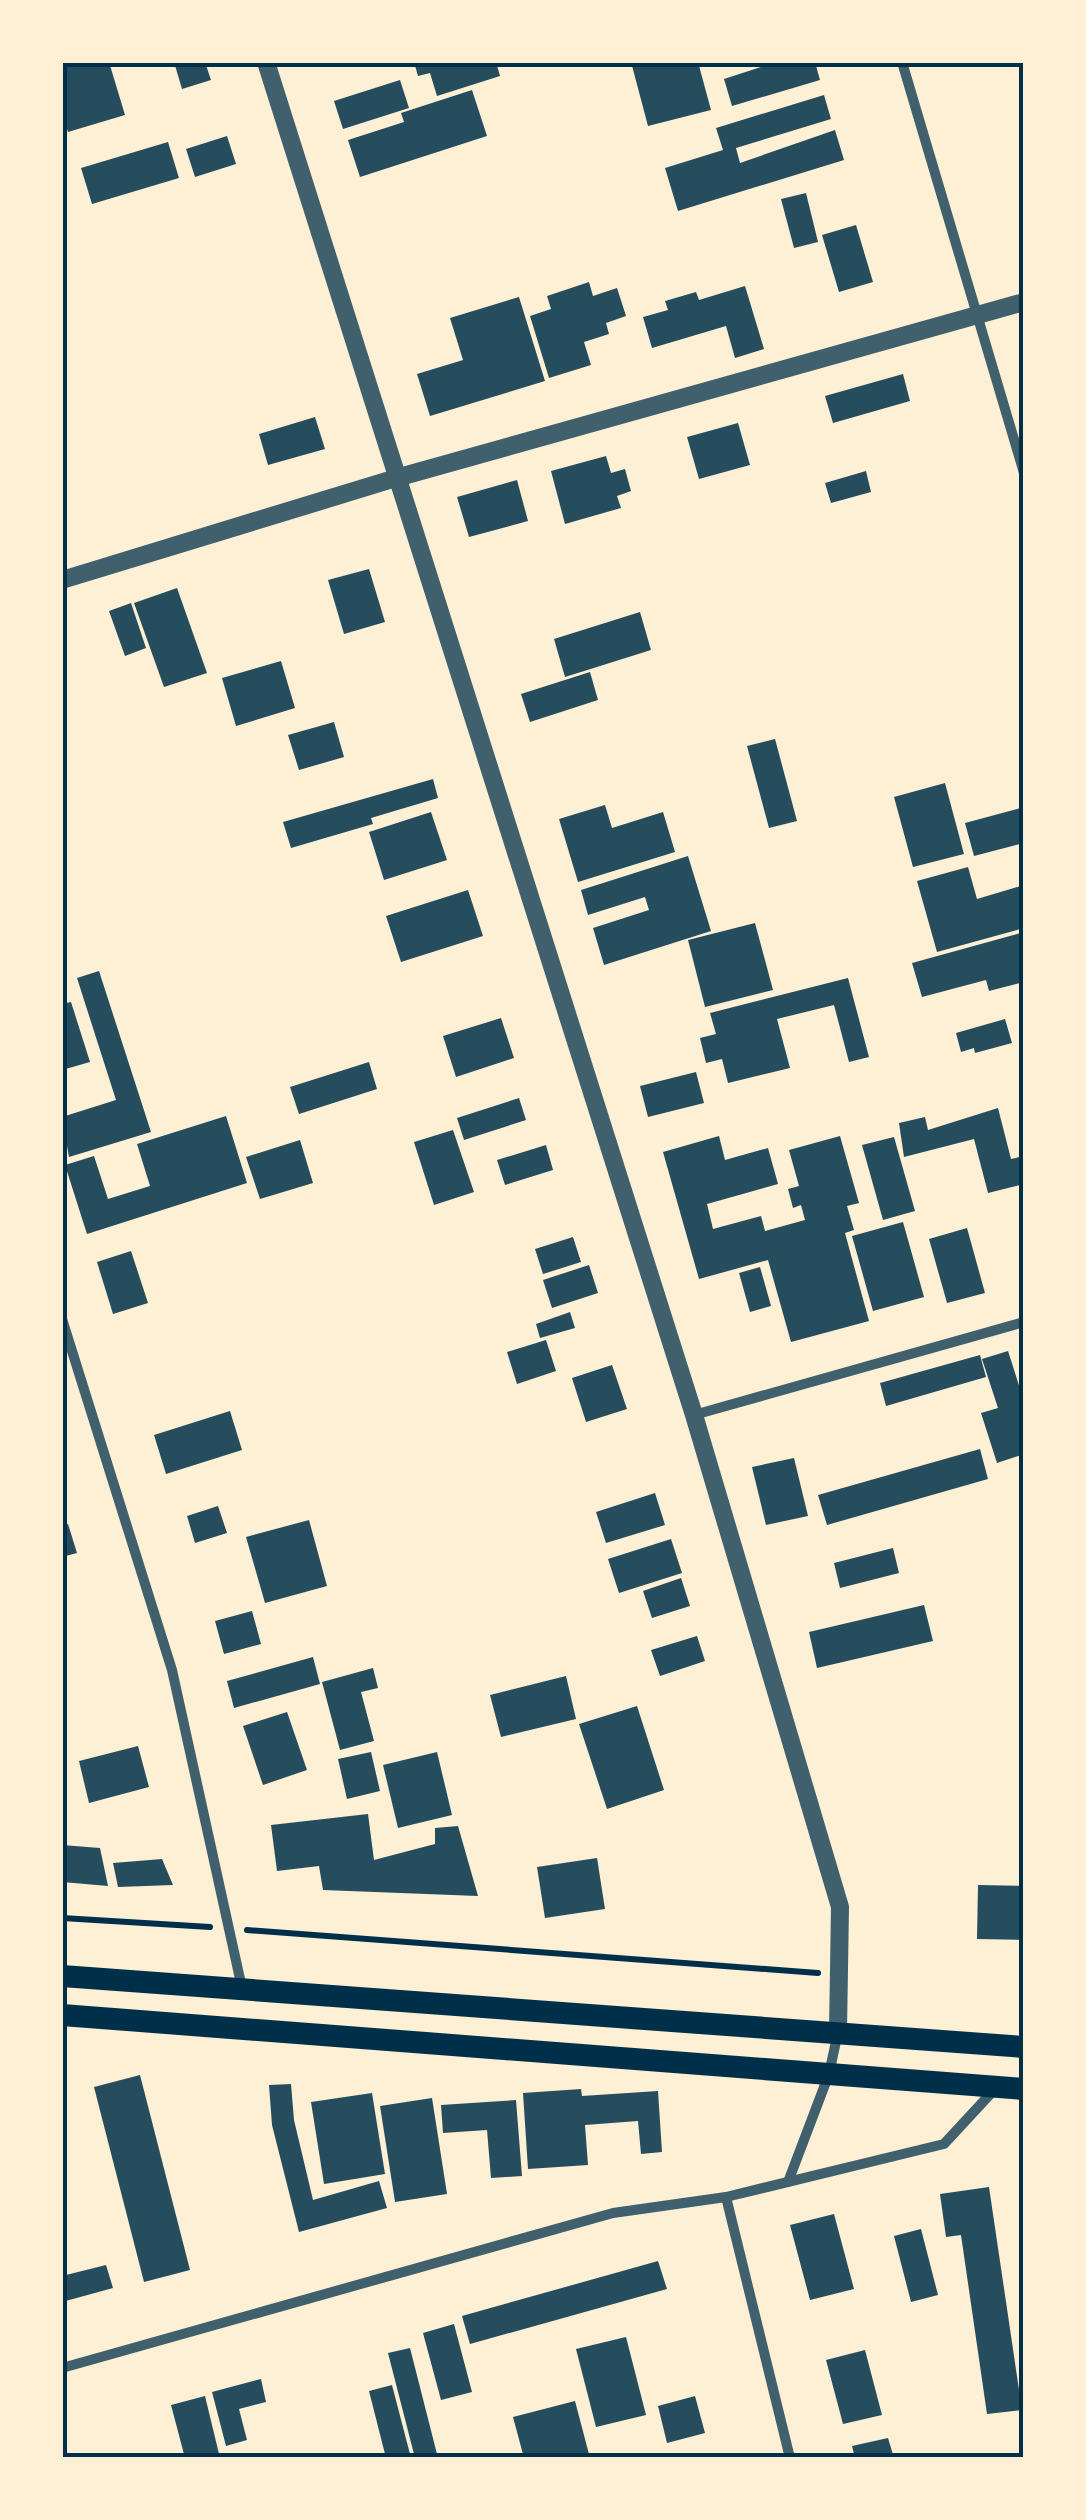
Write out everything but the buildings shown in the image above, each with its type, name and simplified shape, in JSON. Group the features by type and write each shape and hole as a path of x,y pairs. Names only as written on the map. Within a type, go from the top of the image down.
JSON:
{"main road":[{"path":"62,1976 838,2030 1024,2047"},
{"path":"62,2015 1024,2088"}],"street":[{"path":"266,62 694,1415 840,1907 838,2030 829,2074 788,2182"},
{"path":"902,62 1024,473"},
{"path":"62,580 396,478 1024,302"},
{"path":"62,1319 172,1670 242,1988"},
{"path":"694,1415 1024,1322"},
{"path":"62,2368 613,2213 726,2197 944,2144 997,2086"},
{"path":"726,2197 790,2458"}],"path":[{"path":"62,1918 839,1974"}]}
